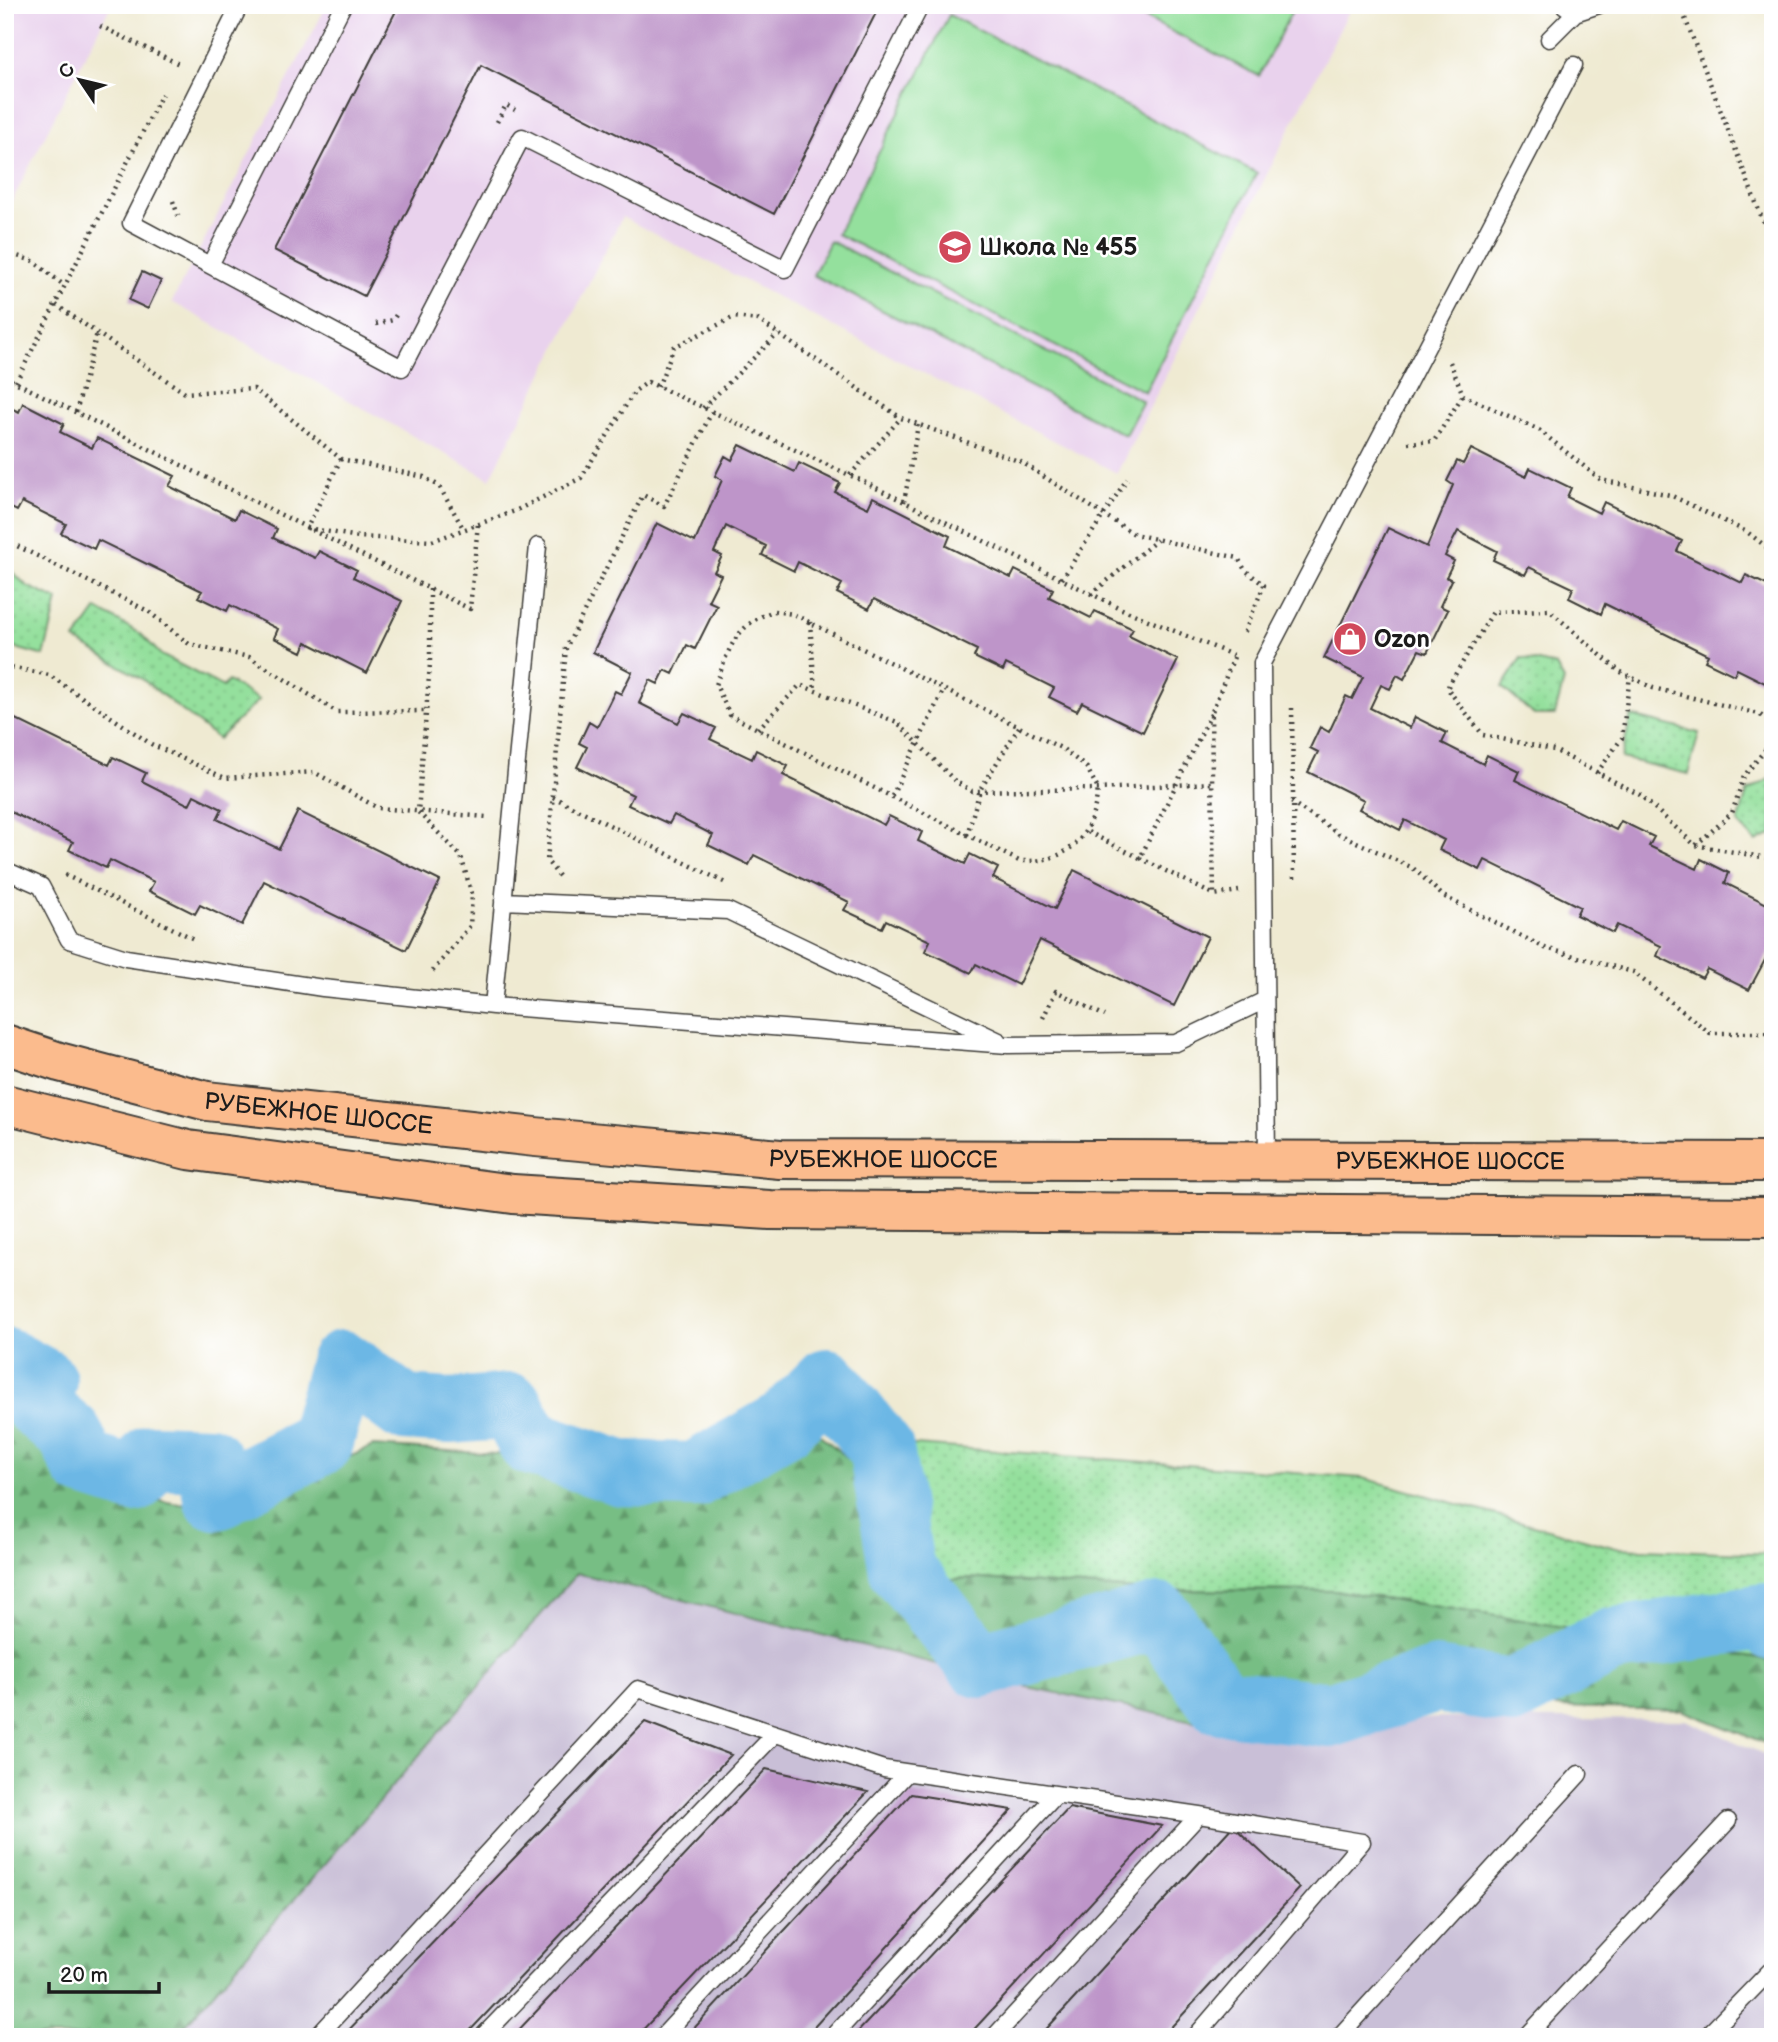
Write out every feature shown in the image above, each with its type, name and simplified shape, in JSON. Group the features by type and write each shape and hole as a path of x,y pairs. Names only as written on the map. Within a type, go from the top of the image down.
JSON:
{"main road":[{"name":"РУБЕЖНОЕ ШОССЕ","path":"5,1044 59,1062 207,1101 535,1137 780,1159 1773,1162"},
{"path":"5,1104 188,1150 513,1194 770,1210 1757,1217"}],"lane":[{"path":"240,5 131,223 402,368 522,137 785,269 921,5"},
{"path":"210,265 343,5"},
{"path":"1549,39 1570,9 1599,5"},
{"path":"1267,1160 1263,1001 1262,663 1574,65"},
{"path":"493,1006 538,546"},
{"path":"5,870 41,886 69,940 126,958 323,988 493,1006 1008,1045 1177,1043 1263,1001"},
{"path":"503,901 728,911 1008,1045"},
{"path":"317,2037 638,1689 884,1769 1362,1842 1195,2037"},
{"path":"482,2037 775,1734"},
{"path":"662,2037 907,1773"},
{"path":"1339,2037 1579,1774"},
{"path":"832,2037 1055,1796"},
{"path":"993,2037 1199,1815"},
{"path":"1526,2037 1728,1821"},
{"path":"1706,2037 1773,1968"}],"path":[{"path":"1680,5 1773,247"},
{"path":"100,26 205,75"},
{"path":"171,75 183,51"},
{"path":"16,382 165,88"},
{"path":"493,129 506,105 518,111"},
{"path":"178,191 172,204 181,223 221,244"},
{"path":"5,252 33,261 65,286"},
{"path":"56,305 185,393 254,389 341,459 424,477 439,486 463,528"},
{"path":"372,325 393,320 400,308"},
{"path":"658,387 674,347 734,317 758,320 901,418 1021,462 1135,534 1238,558 1245,570 1264,585 1211,713 1140,858"},
{"path":"1435,327 1463,395 1539,430 1601,480 1670,495 1747,532 1773,552"},
{"path":"76,412 97,333"},
{"path":"703,408 778,334"},
{"path":"5,377 470,609 478,523"},
{"path":"307,528 359,537 432,541 515,511 581,478 635,391 648,383 850,475 1091,594 1234,656"},
{"path":"1405,443 1434,441 1463,395"},
{"path":"560,878 547,860 566,648 643,495 664,506 712,412"},
{"path":"850,475 901,418"},
{"path":"904,502 918,425"},
{"path":"307,528 341,459"},
{"path":"1062,579 1127,479"},
{"path":"5,540 148,611 189,644 249,657 337,712 426,711"},
{"path":"1091,594 1158,540"},
{"path":"418,812 426,711 430,589"},
{"path":"1773,725 1759,714 1653,688 1630,676 1549,610 1493,612 1447,688 1483,736 1554,751 1640,795 1695,845 1773,859"},
{"path":"774,611 793,614 944,689 1063,749 1087,768 1098,789 1088,832 1067,851 1043,862 1019,861 730,715 716,685 730,645 754,618 774,611"},
{"path":"810,622 815,691"},
{"path":"5,666 49,675 151,744 225,778 314,772 378,808 418,812 461,856 472,895 470,926 430,975"},
{"path":"1597,773 1622,738 1630,676"},
{"path":"758,729 800,685 897,722 956,782 972,791 1098,789 1212,783"},
{"path":"892,796 944,689"},
{"path":"1292,694 1294,889"},
{"path":"1211,713 1214,895"},
{"path":"967,835 980,790 1019,726"},
{"path":"1695,845 1732,813 1744,776 1773,740"},
{"path":"1264,784 1339,834 1413,868 1443,896 1545,948 1633,972 1710,1033 1773,1033"},
{"path":"553,797 732,886"},
{"path":"1088,832 1214,895 1244,890 1245,902"},
{"path":"54,870 198,941"},
{"path":"1042,1020 1056,991 1112,1020"}],"shaded area":[{"path":"5,5 111,5 7,211 5,210"},
{"name":"Школа № 455","path":"327,5 1352,5 1117,473 622,217 490,479 172,302"},
{"path":"564,1559 1161,1705 1314,1731 1436,1718 1686,1720 1773,1758 1773,2037 162,2037"}],"green space":[{"path":"1120,5 1295,5 1259,76"},
{"path":"949,15 1257,173 1145,392 837,234"},
{"path":"830,241 1143,401 1125,435 813,275"},
{"path":"5,565 27,586 58,600 44,656 5,645"},
{"path":"97,609 141,634 161,655 223,687 228,681 259,700 218,739 142,679 75,640"},
{"path":"1521,658 1556,666 1564,680 1555,715 1534,715 1502,687"},
{"path":"1631,716 1699,733 1688,774 1621,758"},
{"path":"1771,778 1773,834 1756,842 1738,823 1747,792"},
{"path":"5,1382 20,1391 23,1425 86,1489 230,1512 373,1446 526,1456 696,1502 806,1423 864,1472 893,1584 968,1578 1138,1590 1339,1591 1754,1657 1773,1662 1773,1746 1681,1710 1510,1706 1415,1708 1318,1724 1203,1723 1023,1686 577,1573 175,2037 5,2037"},
{"path":"902,1444 1363,1478 1616,1548 1773,1554 1773,1662 1339,1591 1138,1590 968,1578 893,1584 864,1472"}],"building":[{"path":"399,5 880,5 774,214 481,65 364,296 274,250"},
{"path":"142,272 161,281 148,309 129,300"},
{"path":"23,403 64,424 60,432 92,448 97,438 175,476 169,486 235,519 239,510 277,529 273,538 315,558 319,551 357,570 353,577 402,601 367,673 306,642 302,652 274,638 278,629 230,605 227,611 198,597 202,591 98,540 94,549 61,533 66,524 22,502 17,511 5,505 5,405 19,412"},
{"path":"740,445 795,472 799,463 840,483 835,492 868,508 873,497 950,536 946,546 1011,578 1015,570 1053,589 1049,597 1091,618 1095,611 1133,629 1129,636 1178,660 1143,732 1082,702 1077,711 1049,697 1054,688 1006,664 1003,671 974,657 977,650 874,599 869,609 837,593 842,584 798,562 794,571 762,555 766,546 726,526 714,552 722,556 714,572 721,575 708,601 717,605 695,649 687,645 673,674 665,670 658,684 650,680 639,703 678,723 684,713 716,728 710,739 752,759 756,750 788,766 783,775 884,825 889,816 922,832 918,841 965,864 970,854 998,868 993,878 1055,909 1074,870 1208,937 1174,1006 1040,940 1018,985 976,964 971,973 925,951 930,941 886,920 882,928 844,910 849,902 754,855 749,865 708,845 713,835 674,815 669,824 628,805 633,795 577,767 587,747 579,743 589,722 597,727 615,691 621,694 632,672 593,652 657,523 695,542 722,480 715,476 725,456 732,460"},
{"path":"1471,449 1526,477 1530,468 1571,488 1567,497 1599,513 1604,502 1682,541 1677,551 1742,583 1746,575 1773,588 1773,687 1737,669 1734,675 1705,661 1708,655 1605,604 1601,614 1569,598 1573,588 1529,567 1525,575 1493,560 1497,551 1458,531 1445,556 1454,561 1446,577 1452,580 1440,606 1448,610 1427,653 1419,650 1404,679 1397,675 1390,689 1381,685 1370,708 1410,728 1415,717 1447,733 1442,743 1483,764 1487,755 1519,771 1515,780 1616,830 1621,821 1654,837 1649,846 1697,869 1701,859 1729,873 1725,883 1773,907 1773,945 1749,990 1707,969 1702,978 1657,956 1661,946 1617,925 1613,933 1576,915 1580,907 1485,860 1480,870 1439,850 1444,840 1405,820 1400,830 1359,809 1364,800 1308,772 1318,752 1310,748 1320,727 1329,732 1346,696 1352,699 1363,677 1324,658 1388,528 1427,547 1453,485 1447,481 1457,461 1463,464"},
{"path":"5,703 11,707 7,715 109,765 113,757 146,773 142,781 189,805 194,795 222,809 217,819 279,849 298,811 440,881 406,950 264,881 242,925 200,905 195,914 149,891 154,882 110,860 106,868 69,850 73,842 5,809"},
{"path":"645,1722 731,1755 464,2037 342,2037"},
{"path":"766,1769 868,1792 636,2037 512,2037"},
{"path":"911,1794 1012,1810 805,2037 686,2037"},
{"path":"1069,1808 1162,1826 967,2037 853,2037"},
{"path":"1233,1826 1300,1888 1162,2037 1039,2037"}],"waterway":[{"path":"5,1360 44,1381 37,1406 70,1434 84,1464 134,1480 152,1457 209,1459 216,1497 321,1442 342,1363 404,1408 451,1411 511,1406 530,1442 621,1473 694,1475 785,1423 827,1381 881,1449 902,1570 980,1665 1159,1616 1220,1701 1330,1715 1436,1680 1512,1692 1611,1641 1765,1616 1773,1628"}],"place":[{"name":"Школа № 455","path":"955,247"},
{"name":"Ozon","path":"1350,639"}]}
